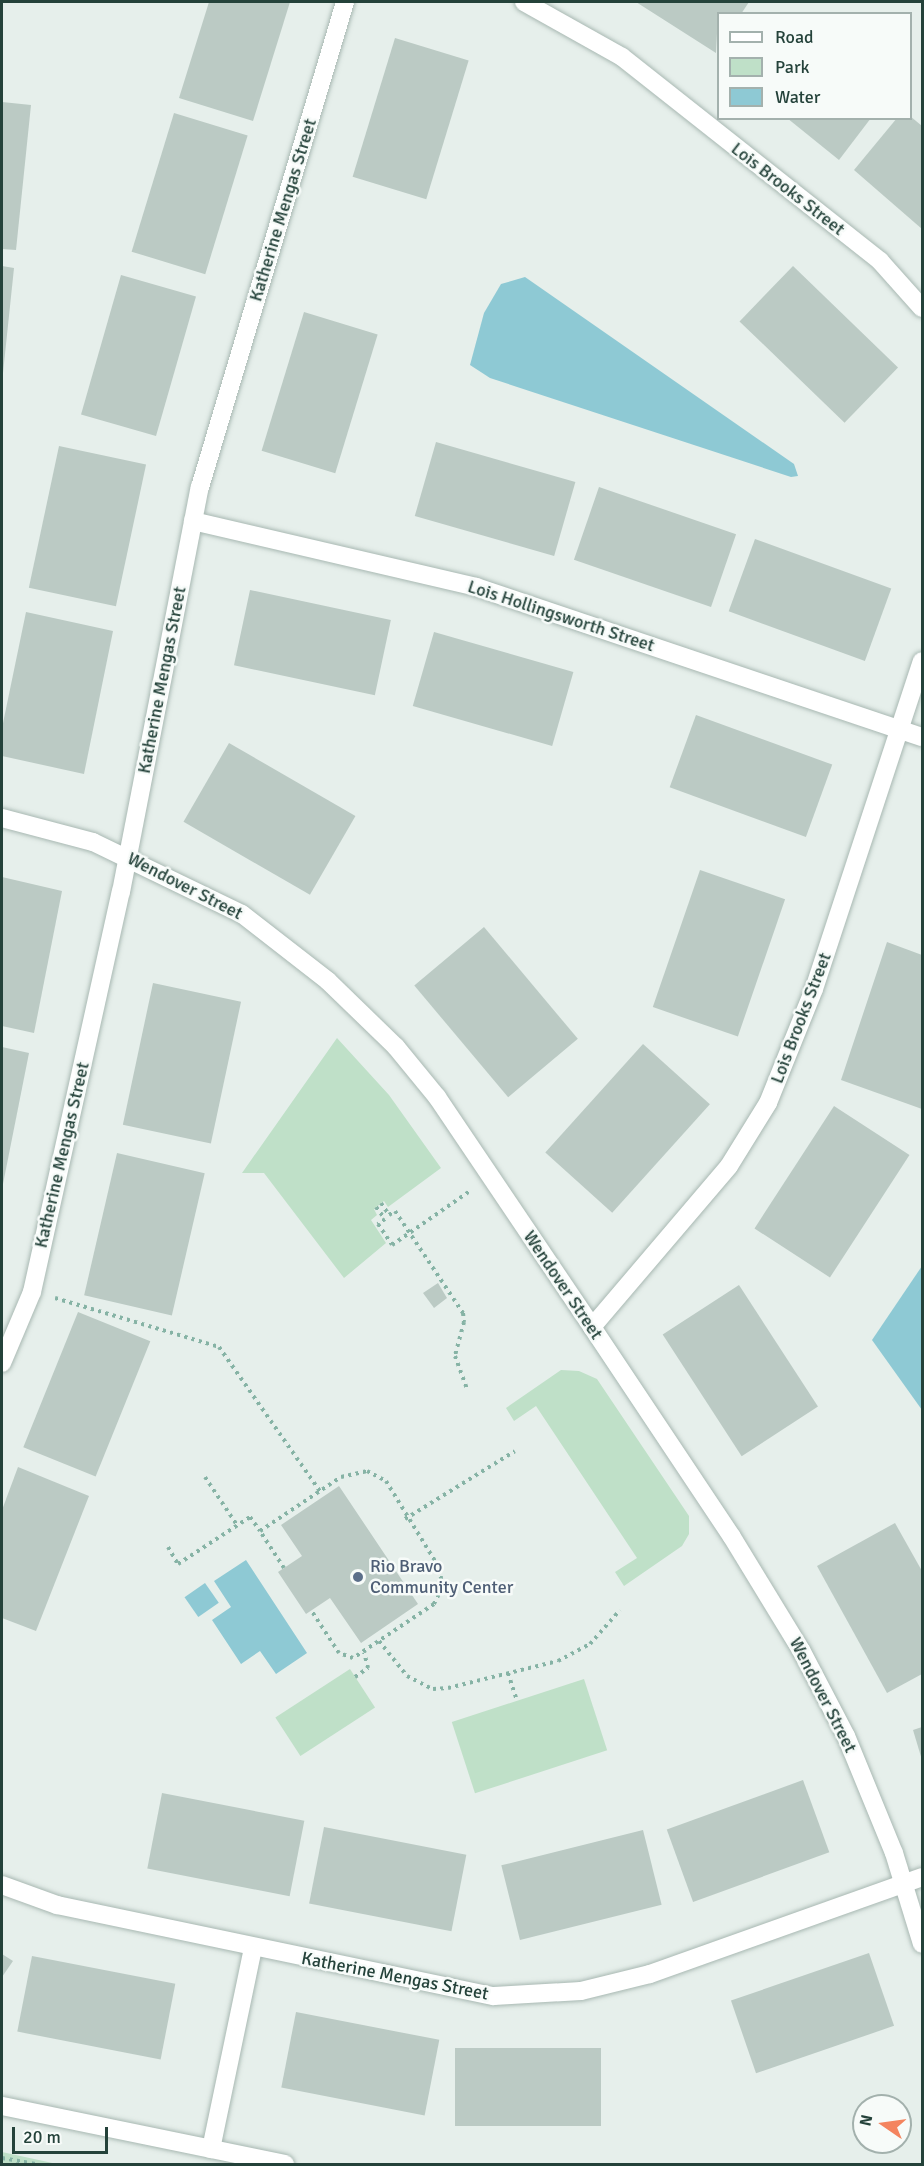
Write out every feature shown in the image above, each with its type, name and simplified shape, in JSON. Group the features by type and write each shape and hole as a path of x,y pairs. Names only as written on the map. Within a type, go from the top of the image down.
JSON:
{"street":[{"name":"Katherine Mengas Street","path":"2,1363 32,1292 128,857 193,520 345,2"},
{"name":"Lois Brooks Street","path":"524,2 622,57 880,261 922,308"},
{"name":"Lois Hollingsworth Street","path":"193,520 476,587 922,737"},
{"name":"Lois Brooks Street","path":"592,1327 729,1166 768,1103 814,989 922,662"},
{"name":"Wendover Street","path":"2,818 93,842 242,914 328,981 396,1047 437,1097 732,1537 801,1650 846,1736 904,1883 922,1944"},
{"name":"Katherine Mengas Street","path":"2,1885 57,1905 253,1948 494,1996 580,1991 650,1974 922,1877"},
{"path":"211,2149 253,1948"},
{"path":"2,2106 285,2164"}],"path":[{"path":"376,1207 385,1219 378,1224 392,1245 491,1177"},
{"path":"381,1203 389,1215 395,1211 463,1312 464,1322 455,1356 467,1389"},
{"path":"32,1292 219,1347 320,1491"},
{"path":"407,1518 515,1451"},
{"path":"260,1531 351,1473 374,1473 386,1481 407,1518 436,1559 442,1588 434,1604 353,1658 339,1653 311,1610"},
{"path":"206,1477 237,1525"},
{"path":"168,1547 178,1564 250,1517 284,1568"},
{"path":"379,1641 398,1670 433,1689 558,1661 590,1644 620,1610"},
{"path":"355,1677 368,1668 364,1652"},
{"path":"508,1673 518,1701"},
{"path":"2,2158 35,2164"}],"green space":[{"path":"337,1038 389,1095 441,1168 388,1207 384,1201 374,1209 377,1215 371,1220 386,1243 344,1278 264,1173 242,1173"},
{"path":"561,1370 579,1371 597,1379 689,1516 689,1534 682,1546 624,1586 615,1572 637,1558 536,1406 514,1421 506,1408"},
{"path":"350,1669 375,1708 300,1756 275,1717"},
{"path":"584,1679 607,1750 475,1793 452,1722"},
{"path":"2,2152 57,2164 2,2164"}],"water":[{"path":"525,277 794,464 798,476 791,477 490,378 470,365 484,313 501,284"},
{"path":"922,1266 922,1410 872,1340"},
{"path":"246,1560 307,1653 276,1674 260,1651 241,1664 212,1620 231,1607 214,1581"},
{"path":"205,1583 219,1603 198,1617 185,1597"}],"building":[{"path":"209,2 290,2 253,121 179,98"},
{"path":"636,2 749,2 742,12 717,12 716,53"},
{"path":"395,38 469,61 426,199 353,177"},
{"path":"2,102 31,105 16,250 2,249"},
{"path":"174,113 248,136 205,274 132,252"},
{"path":"912,118 922,126 922,229 854,170 895,120 912,120"},
{"path":"789,120 869,120 839,160"},
{"path":"2,266 14,268 3,373 2,373"},
{"path":"793,266 898,367 845,423 740,321"},
{"path":"121,275 196,296 156,436 81,414"},
{"path":"304,312 378,335 335,473 262,451"},
{"path":"436,442 575,482 554,556 415,516"},
{"path":"59,446 146,465 116,606 29,588"},
{"path":"599,487 736,534 711,607 574,560"},
{"path":"755,539 891,589 865,661 729,611"},
{"path":"250,590 391,620 375,695 234,665"},
{"path":"26,612 113,631 84,774 2,756 2,728"},
{"path":"434,632 573,672 552,746 413,706"},
{"path":"696,715 832,765 806,837 670,787"},
{"path":"229,743 355,816 310,895 183,822"},
{"path":"700,870 785,899 738,1036 653,1007"},
{"path":"2,877 62,891 34,1033 2,1026"},
{"path":"484,927 578,1039 508,1097 414,985"},
{"path":"887,942 922,955 922,1109 841,1080"},
{"path":"153,983 241,1002 211,1144 123,1125"},
{"path":"643,1044 710,1104 612,1213 545,1152"},
{"path":"2,1047 29,1053 3,1184 2,1184"},
{"path":"834,1106 909,1155 830,1277 754,1228"},
{"path":"117,1153 205,1173 172,1316 84,1295"},
{"path":"438,1283 447,1298 434,1308 423,1293"},
{"path":"739,1285 818,1407 742,1456 663,1335"},
{"path":"78,1312 150,1341 96,1477 23,1447"},
{"path":"18,1467 89,1496 36,1631 2,1618 2,1510"},
{"name":"Rio Bravo Community Center","path":"339,1486 418,1604 361,1643 330,1598 306,1614 278,1572 302,1556 281,1525"},
{"path":"895,1523 922,1571 922,1674 887,1693 817,1566"},
{"path":"922,1727 922,1760 913,1730"},
{"path":"803,1780 829,1852 693,1902 667,1830"},
{"path":"162,1793 304,1821 290,1896 147,1869"},
{"path":"324,1827 466,1855 451,1931 309,1904"},
{"path":"643,1830 662,1905 520,1940 501,1865"},
{"path":"869,1953 894,2026 756,2073 731,2001"},
{"path":"2,1954 13,1961 2,1977"},
{"path":"32,1956 175,1984 161,2059 17,2032"},
{"path":"296,2012 439,2040 425,2115 281,2088"},
{"path":"455,2048 601,2048 601,2126 455,2126"}],"place":[{"name":"Rio Bravo Community Center","path":"358,1577"}]}
